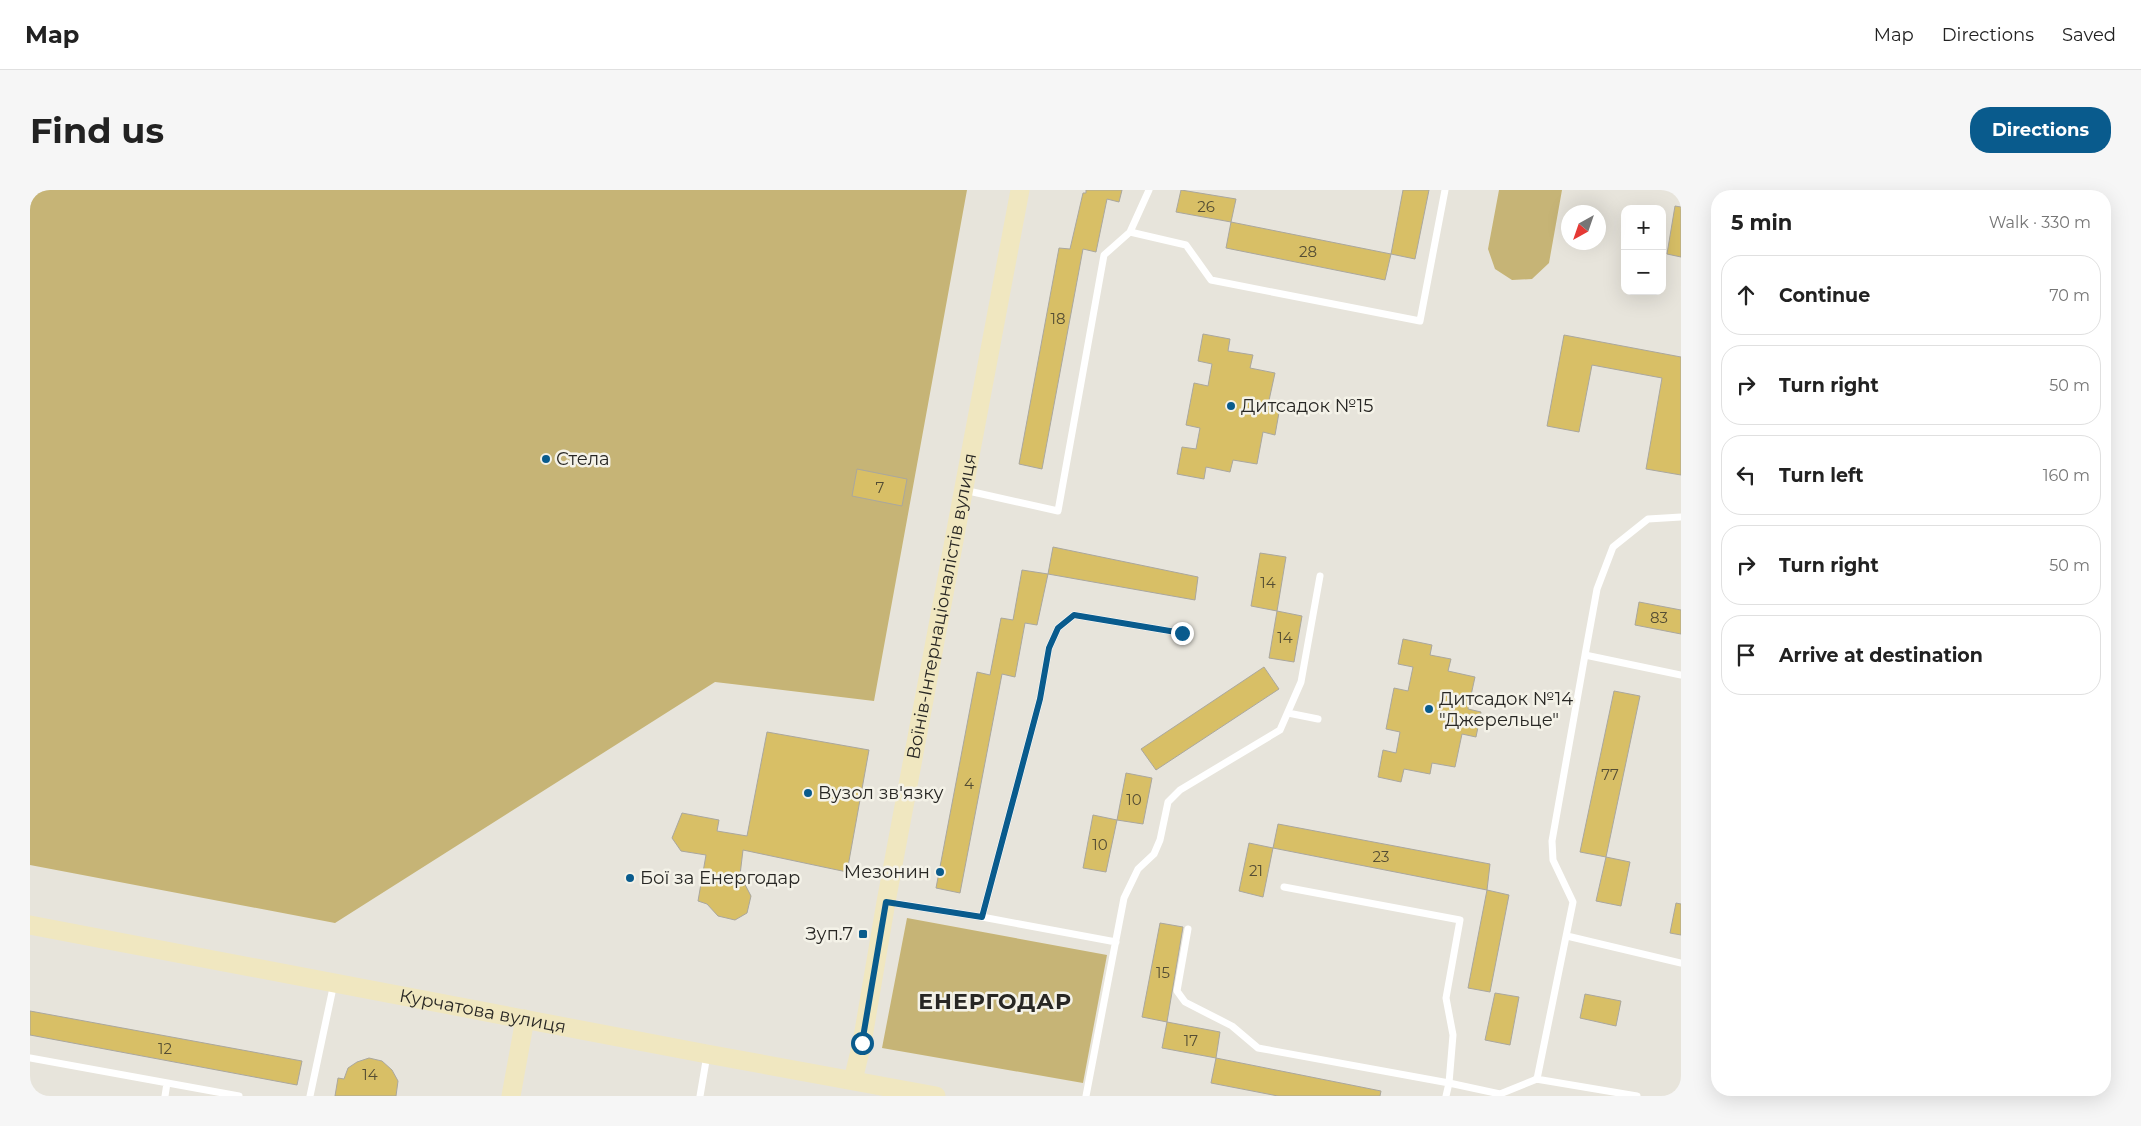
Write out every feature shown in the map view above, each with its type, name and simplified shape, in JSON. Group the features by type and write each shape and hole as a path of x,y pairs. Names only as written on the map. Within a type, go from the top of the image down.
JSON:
{"street":[{"name":"Воїнів-Інтернаціоналістів вулиця","path":"853,1080 862,1043 886,902 1020,190"},
{"name":"Курчатова вулиця","path":"30,925 936,1096"},
{"path":"510,1096 525,1018"}],"lane":[{"path":"964,490 1058,511 1104,256 1130,232 1149,190"},
{"path":"1130,232 1186,245 1211,280 1420,321 1445,190"},
{"path":"1536,1079 1574,902 1554,860 1552,840 1597,590 1613,547 1648,519 1681,517"},
{"path":"1086,1096 1124,898 1138,869 1154,854 1168,802 1180,790 1280,730 1301,682 1320,576"},
{"path":"982,917 1040,699 1049,648 1058,628 1074,615 1182,633"},
{"path":"1585,655 1681,675"},
{"path":"1288,713 1318,719"},
{"path":"1284,887 1460,920 1446,998 1453,1035 1446,1096"},
{"path":"886,902 982,917 1116,942"},
{"path":"1188,928 1177,991 1185,1002 1232,1026 1258,1048 1500,1094 1536,1079 1637,1096"},
{"path":"1567,936 1681,964"},
{"path":"310,1096 334,982"},
{"path":"700,1096 707,1054"},
{"path":"30,1058 239,1096"},
{"path":"165,1096 168,1083"}],"shaded area":[{"path":"30,190 967,190 874,701 715,682 335,923 30,865"},
{"path":"1499,190 1562,190 1549,263 1532,279 1512,280 1495,269 1488,249"},
{"path":"907,918 1107,955 1083,1083 882,1048"}],"building":[{"path":"1086,190 1122,190 1119,202 1107,199 1096,252 1083,249 1042,469 1019,464 1059,248 1070,249 1083,193 1086,193"},
{"path":"1181,190 1236,199 1231,222 1176,212"},
{"path":"1403,190 1429,190 1415,259 1391,254"},
{"path":"1675,206 1681,207 1681,257 1667,254"},
{"path":"1231,222 1391,254 1385,280 1226,248"},
{"name":"Дитсадок №15","path":"1203,334 1230,339 1228,351 1253,355 1250,368 1275,373 1268,405 1280,407 1275,435 1263,432 1257,464 1233,460 1230,472 1206,467 1204,479 1177,474 1182,447 1196,449 1200,428 1186,425 1194,383 1208,386 1212,364 1198,361"},
{"path":"1564,335 1681,357 1681,475 1646,469 1662,378 1592,365 1579,432 1547,426"},
{"path":"857,469 907,479 902,506 852,496"},
{"path":"1053,547 1198,577 1195,600 1048,574"},
{"path":"1260,553 1286,557 1277,611 1251,606"},
{"path":"1022,570 1048,574 1037,625 1025,623 1015,677 1002,674 960,893 936,888 977,672 990,675 1001,618 1013,620"},
{"path":"1639,602 1681,610 1681,634 1635,625"},
{"path":"1277,611 1302,616 1294,662 1269,658"},
{"name":"Дитсадок №14 \"Джерельце\"","path":"1403,639 1432,645 1430,655 1451,659 1448,671 1475,677 1468,709 1481,712 1476,737 1462,734 1455,767 1432,763 1430,774 1404,769 1401,782 1378,777 1383,750 1396,753 1400,732 1386,729 1394,688 1408,691 1413,667 1398,664"},
{"path":"1264,667 1279,689 1156,770 1141,749"},
{"path":"1614,691 1640,696 1606,857 1580,852"},
{"name":"Вузол зв'язку","path":"767,732 869,750 847,872 743,850 740,875 751,896 747,913 735,920 718,916 707,904 698,901 706,855 681,851 672,838 682,813 719,820 717,831 747,836"},
{"path":"1126,773 1152,778 1143,824 1117,820"},
{"path":"1093,815 1117,820 1106,872 1083,868"},
{"path":"1278,824 1490,864 1487,890 1273,848"},
{"path":"1249,843 1273,848 1263,897 1239,891"},
{"path":"1606,857 1630,862 1621,906 1596,901"},
{"path":"1487,890 1509,895 1490,992 1468,988"},
{"path":"1676,903 1681,904 1681,935 1670,933"},
{"path":"1160,923 1183,927 1167,1022 1142,1017"},
{"path":"1495,993 1519,997 1510,1045 1485,1040"},
{"path":"1585,994 1621,1001 1616,1026 1580,1018"},
{"path":"30,1011 302,1061 297,1085 30,1035"},
{"path":"1167,1022 1220,1032 1216,1058 1162,1048"},
{"path":"369,1058 382,1061 392,1070 398,1081 396,1096 335,1096 338,1078 344,1079 348,1068 357,1062"},
{"path":"1216,1058 1381,1091 1380,1096 1278,1096 1211,1083"}],"place":[{"name":"Дитсадок №15","path":"1231,406"},
{"name":"Стела","path":"546,459"},
{"name":"Дитсадок №14 \"Джерельце\"","path":"1429,709"},
{"name":"Вузол зв'язку","path":"808,793"},
{"name":"Мезонин","path":"940,872"},
{"name":"Бої за Енергодар","path":"630,878"},
{"name":"Зуп.7","path":"863,934"}],"district":[{"name":"ЕНЕРГОДАР","path":"995,1001"}],"route":[{"path":"862,1043 886,902 982,917 1040,699 1049,648 1058,628 1074,615 1182,633"}]}
